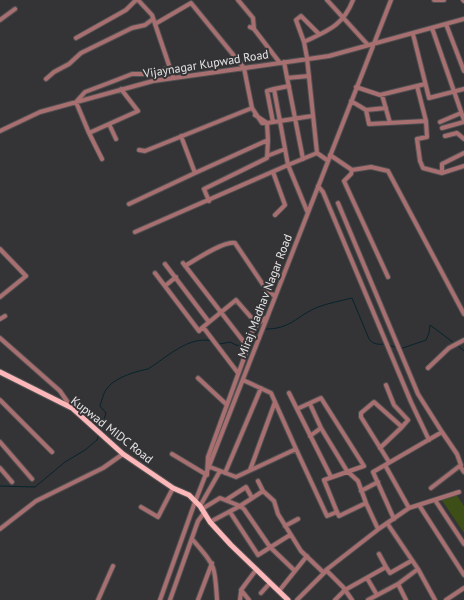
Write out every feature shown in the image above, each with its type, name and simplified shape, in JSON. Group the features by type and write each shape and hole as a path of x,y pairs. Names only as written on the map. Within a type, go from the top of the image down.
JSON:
{"main road":[{"name":"Kupwad MIDC Road","path":"0,372 72,408 123,454 173,488 189,496 200,507 210,522 256,570 288,600"}],"street":[{"path":"76,38 126,10 137,0 152,15 173,77"},
{"path":"238,0 252,18 252,28 282,62 289,86 302,159"},
{"path":"327,0 371,45"},
{"path":"304,42 318,34 330,30 344,19 353,0"},
{"name":"Miraj Madhav Nagar Road","path":"160,600 200,507 210,467 327,160 351,102 371,45 391,0"},
{"path":"434,0 444,0"},
{"path":"155,24 191,3 244,68 252,108 255,115 262,123 312,116"},
{"path":"0,20 15,9"},
{"path":"318,34 301,16 296,22 304,42 307,58 317,153 327,160"},
{"path":"46,79 54,72 69,64 81,52 132,28 145,25 153,19"},
{"name":"Vijaynagar Kupwad Road","path":"0,131 40,112 121,89 173,77 329,56 464,20"},
{"path":"446,24 464,71"},
{"path":"432,28 464,121 442,128"},
{"path":"413,34 429,98 464,89"},
{"path":"102,159 76,102 85,92 132,74 147,74 166,69"},
{"path":"287,78 309,76"},
{"path":"356,87 382,95 425,84"},
{"path":"273,122 267,91 289,86"},
{"path":"417,86 426,121 427,137 417,139 420,161 423,168 442,173 464,166"},
{"path":"89,133 138,111 121,89"},
{"path":"274,89 288,165 308,212"},
{"path":"382,95 390,123"},
{"path":"351,102 366,110 386,108"},
{"path":"139,150 145,151 252,108"},
{"path":"366,110 369,124 426,121"},
{"path":"440,122 462,114"},
{"path":"267,123 267,156"},
{"path":"109,124 116,139"},
{"path":"445,136 457,133 464,140"},
{"path":"181,136 195,173"},
{"path":"129,204 268,140"},
{"path":"209,201 204,189 267,158 267,156 285,149"},
{"path":"134,232 209,201 317,153"},
{"path":"442,173 442,164 464,153"},
{"path":"330,155 352,170 371,166 388,171 464,314"},
{"path":"352,170 351,174 344,181 388,276"},
{"path":"273,172 285,205 275,215"},
{"path":"318,186 323,192 411,402 429,440"},
{"path":"338,203 418,394 461,461 460,466 464,472"},
{"path":"248,347 184,264 221,246 231,242 235,243 268,292 275,296"},
{"path":"0,249 26,276 0,297"},
{"path":"165,264 209,322"},
{"path":"155,273 199,331 221,311 236,300 256,323"},
{"path":"165,286 176,277"},
{"path":"0,319 5,316"},
{"path":"172,454 207,475 208,457 248,347 248,339 256,323 267,318"},
{"path":"203,327 238,373"},
{"path":"0,338 60,391 72,408"},
{"path":"428,368 449,348 464,340"},
{"path":"198,378 226,404"},
{"path":"243,380 271,393 327,516 337,512"},
{"path":"380,448 408,420 394,405 386,385"},
{"path":"225,472 261,388"},
{"path":"289,393 331,477"},
{"path":"297,409 321,398 364,466 324,480 339,516 366,503"},
{"path":"0,400 52,452"},
{"path":"250,470 275,402"},
{"path":"402,427 374,402 361,413 361,417 380,448 409,508"},
{"path":"310,404 321,428 347,471 358,481 378,530"},
{"path":"310,436 321,428"},
{"path":"394,519 373,472 442,432"},
{"path":"0,442 32,479"},
{"path":"210,467 236,477 296,449"},
{"path":"0,529 36,501 103,468 123,454"},
{"path":"431,488 460,466"},
{"path":"0,468 12,482"},
{"path":"170,600 192,540 198,521 200,507 220,471"},
{"path":"258,481 263,491 274,501 278,514 301,551 345,590 352,600"},
{"path":"361,491 378,482"},
{"path":"141,507 158,517 173,488"},
{"path":"226,500 246,488 252,498"},
{"path":"210,522 230,512 263,491"},
{"path":"297,600 325,572 387,523 409,508 459,492"},
{"path":"200,507 220,498 240,506 244,509 270,548 295,571"},
{"path":"435,500 464,544"},
{"path":"419,505 464,575"},
{"path":"230,512 258,555 290,535"},
{"path":"285,526 298,519"},
{"path":"387,523 411,561 418,569 435,600"},
{"path":"192,540 212,563 216,571 217,600"},
{"path":"379,554 390,573 411,561"},
{"path":"278,591 307,556"},
{"path":"198,600 212,563"},
{"path":"98,600 113,566"},
{"path":"335,600 345,590 386,567"},
{"path":"368,600 398,584 418,569"},
{"path":"240,600 241,592 256,570"},
{"path":"367,578 382,600"},
{"path":"261,593 270,583"},
{"path":"398,584 406,600"},
{"path":"446,600 464,588"},
{"path":"241,592 249,600"}],"green space":[{"path":"456,494 464,506 464,533 441,499"}],"waterway":[{"path":"263,329 272,329 287,325 318,307 352,298 369,339 376,344 384,344"},
{"path":"400,349 426,340 430,325 454,343"},
{"path":"253,336 260,329"},
{"path":"100,431 106,413 100,406 103,395 109,386 127,375 148,369 186,344 203,340 212,341"},
{"path":"217,343 220,344 230,342 236,345 244,346"},
{"path":"389,345 397,348"},
{"path":"457,345 464,351"},
{"path":"0,486 35,487 65,462 85,450 97,440 99,434"}]}
